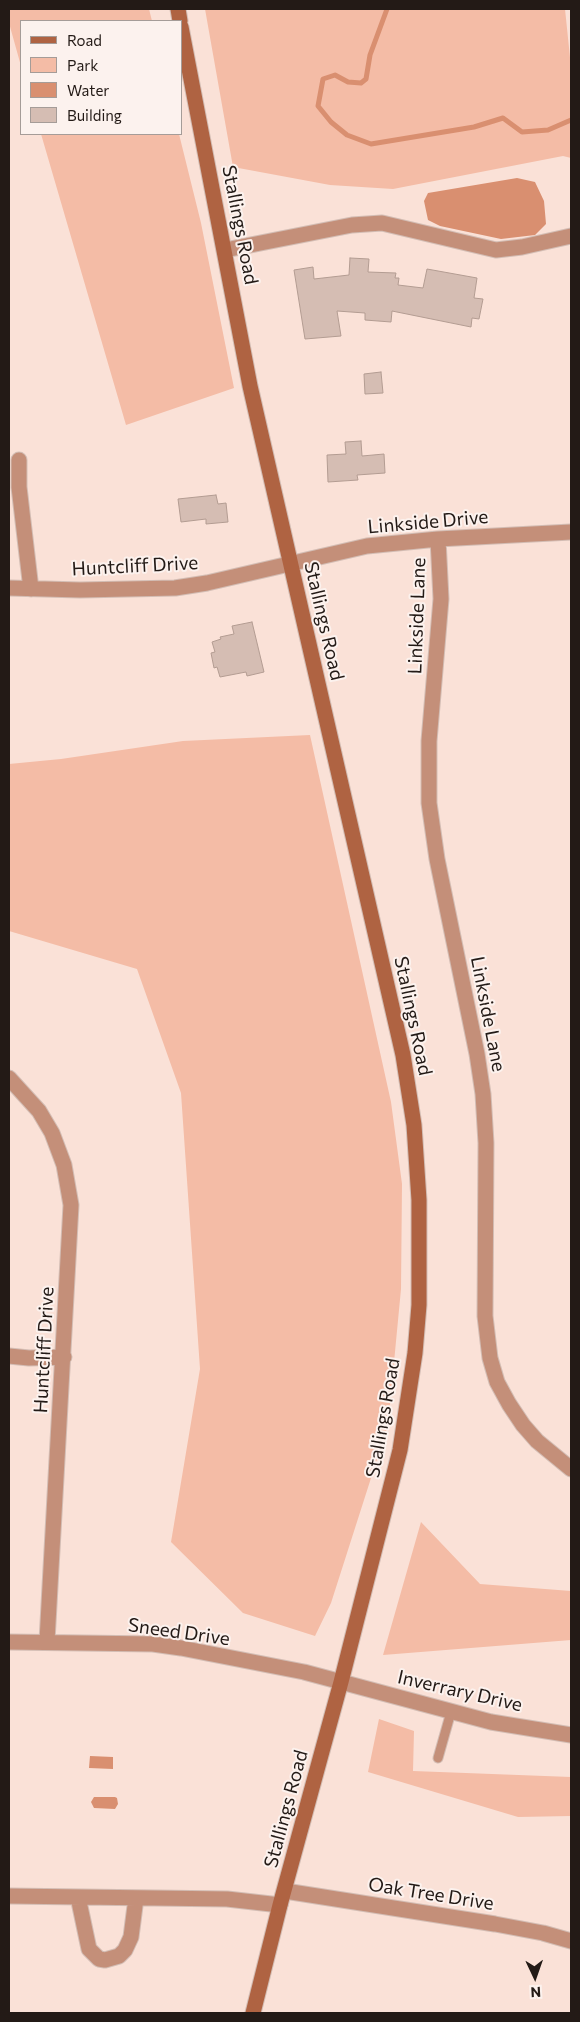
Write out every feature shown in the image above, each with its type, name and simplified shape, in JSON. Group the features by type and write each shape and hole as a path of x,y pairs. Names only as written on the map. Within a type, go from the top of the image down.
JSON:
{"street":[{"name":"Stallings Road","path":"182,32 246,367 403,1055 414,1125 419,1200 420,1305 409,1402 390,1495 253,2013"},
{"path":"225,250 352,225 382,223 496,250 522,247 571,236"},
{"path":"19,460 20,496 31,589"},
{"name":"Linkside Drive","path":"290,563 368,546 571,532"},
{"name":"Linkside Lane","path":"438,540 441,599 429,741 429,803 437,859 477,1054 483,1094 486,1142 485,1316 490,1358 497,1382 523,1426 537,1441 571,1469"},
{"name":"Huntcliff Drive","path":"9,588 80,590 175,588 207,583 290,563"},
{"name":"Huntcliff Drive","path":"9,1078 39,1111 52,1133 64,1165 69,1186 71,1225 47,1642"},
{"path":"9,1356 29,1358 64,1357"},
{"name":"Sneed Drive","path":"9,1642 153,1644 304,1672 341,1682"},
{"name":"Inverrary Drive","path":"341,1682 491,1722 571,1735"},
{"name":"Oak Tree Drive","path":"9,1896 282,1898 495,1924 543,1933 571,1941"},
{"path":"78,1897 89,1949 98,1959 105,1960 119,1956 125,1950 131,1936 136,1898"}],"lane":[{"path":"438,1758 452,1712"}],"green space":[{"path":"9,9 149,9 152,20 20,20 20,62 9,23"},
{"path":"205,9 565,9 571,67 571,158 563,156 393,189 330,185 233,167"},
{"path":"41,135 179,135 201,223 234,388 126,425"},
{"path":"310,735 391,1102 402,1184 401,1289 388,1425 331,1603 315,1636 243,1613 171,1542 200,1369 181,1093 137,969 9,931 9,764 61,759 183,741"},
{"path":"421,1522 480,1584 571,1591 571,1640 383,1655"},
{"path":"379,1719 414,1731 413,1771 571,1777 571,1816 518,1817 368,1772"}],"water":[{"path":"517,178 535,182 544,201 546,224 535,235 501,239 440,226 428,220 424,201 428,193"},
{"path":"90,1756 113,1757 113,1769 89,1768"},
{"path":"94,1797 115,1797 118,1804 115,1809 94,1808 91,1802"}],"building":[{"path":"350,258 369,259 368,272 396,273 395,278 399,278 398,285 423,288 427,269 477,278 474,298 483,299 479,319 472,318 471,327 392,311 391,322 365,320 365,313 337,311 341,336 305,339 294,270 313,267 314,279 349,275"},
{"path":"381,372 383,393 365,394 364,374"},
{"path":"361,441 362,456 384,454 385,473 357,475 358,480 328,482 327,455 346,454 345,442"},
{"path":"216,495 218,504 226,503 228,522 206,524 206,519 181,522 178,499"},
{"path":"252,622 264,672 247,676 246,672 220,677 217,667 214,668 211,653 215,652 212,642 221,639 220,637 234,634 232,626"}],"waterway":[{"path":"387,9 370,55 366,79 361,83 348,82 335,75 323,79 318,106 331,122 347,135 371,144 474,127 503,118 522,132 548,130 571,120"}]}
